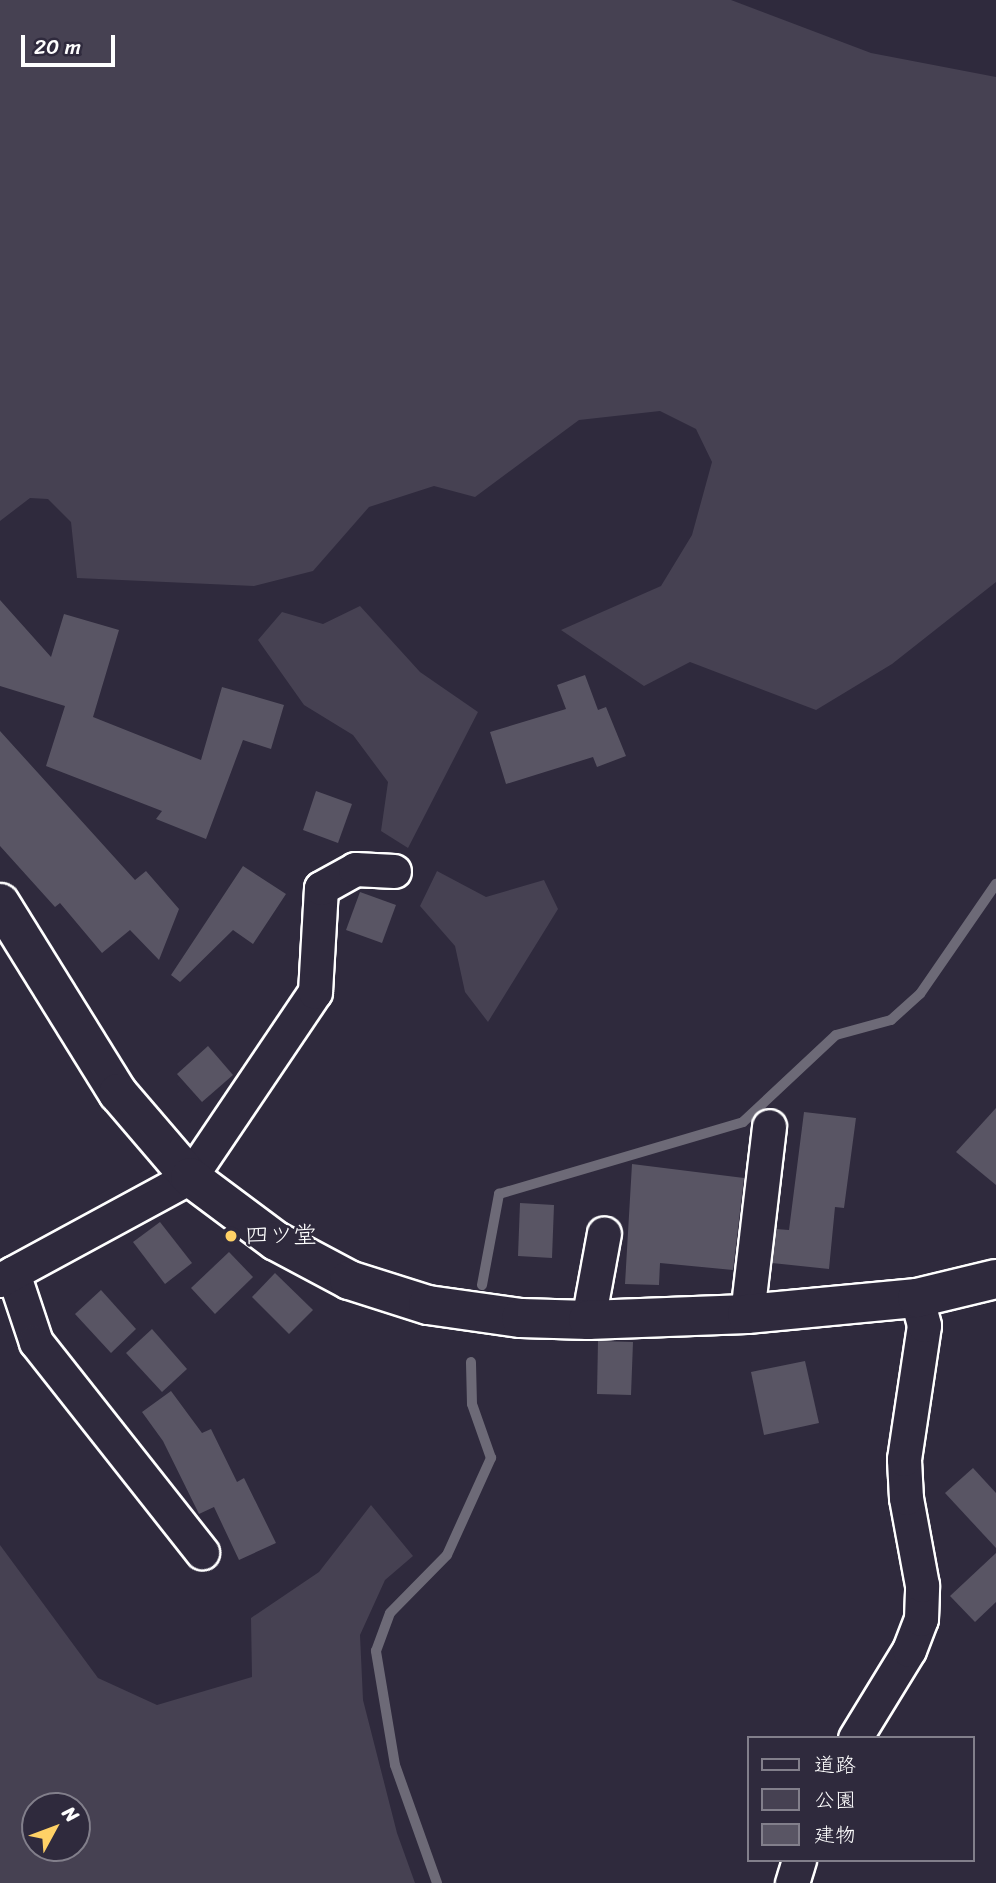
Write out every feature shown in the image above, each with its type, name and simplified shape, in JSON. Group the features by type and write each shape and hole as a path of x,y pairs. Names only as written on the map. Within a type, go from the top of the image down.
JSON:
{"street":[{"path":"201,1552 36,1342 6,1277 190,1177 314,992 321,888 355,869 394,871"},
{"path":"0,903 118,1093 190,1177 276,1241 349,1280 428,1306 521,1318 588,1320 747,1314 917,1298 996,1279"},
{"path":"747,1314 769,1126"},
{"path":"588,1320 604,1233"},
{"path":"856,1736 909,1650 921,1619 922,1585 906,1498 904,1459 925,1325 917,1298"},
{"path":"792,1883 798,1862"}],"green space":[{"path":"0,0 731,0 871,53 996,77 996,582 892,664 816,710 690,662 644,686 561,630 661,586 692,535 712,462 696,429 660,411 579,420 475,497 434,486 369,507 313,571 254,586 77,578 71,522 48,499 30,498 0,521"},
{"path":"360,606 420,672 478,712 408,848 381,831 388,782 353,735 304,705 258,640 282,612 323,624"},
{"path":"437,871 486,897 544,880 558,909 488,1022 465,992 455,946 420,906"},
{"path":"371,1505 413,1556 385,1580 360,1635 363,1700 397,1833 415,1883 0,1883 0,1545 98,1678 157,1705 252,1677 251,1618 319,1572"}],"building":[{"path":"0,600 51,657 64,614 119,630 93,717 201,760 222,687 284,705 271,749 243,740 206,839 156,819 162,811 46,766 65,706 0,686"},
{"path":"585,675 598,710 606,707 626,756 597,767 593,757 506,784 490,732 566,709 557,685"},
{"path":"0,731 135,880 146,871 179,909 159,960 130,930 102,953 60,903 55,907 0,846"},
{"path":"316,791 352,804 338,843 303,830"},
{"path":"243,866 286,894 253,944 233,930 180,982 171,975"},
{"path":"360,892 396,905 382,943 346,930"},
{"path":"208,1046 233,1075 202,1102 177,1074"},
{"path":"996,1108 996,1185 956,1152"},
{"path":"804,1112 856,1118 844,1208 835,1207 829,1269 772,1263 776,1229 789,1230"},
{"path":"632,1164 744,1178 733,1270 660,1263 659,1285 625,1284"},
{"path":"520,1203 554,1205 552,1258 518,1256"},
{"path":"160,1222 192,1263 165,1284 133,1242"},
{"path":"229,1252 253,1277 215,1314 191,1288"},
{"path":"275,1273 313,1310 289,1334 252,1297"},
{"path":"101,1290 136,1329 111,1353 75,1314"},
{"path":"152,1329 187,1369 162,1392 126,1353"},
{"path":"598,1341 633,1342 631,1395 597,1394"},
{"path":"805,1361 819,1423 764,1435 751,1372"},
{"path":"171,1391 202,1433 211,1429 237,1482 244,1478 276,1543 239,1560 214,1507 199,1514 163,1441 142,1412"},
{"path":"973,1468 996,1493 996,1548 945,1493"},
{"path":"996,1553 996,1602 975,1622 950,1596"}],"waterway":[{"path":"482,1285 499,1194 743,1122 836,1035 891,1020 920,994 996,884"},
{"path":"437,1883 395,1765 376,1651 390,1613 447,1555 491,1458 472,1404 471,1362"}],"place":[{"name":"四ツ堂","path":"231,1236"}]}
